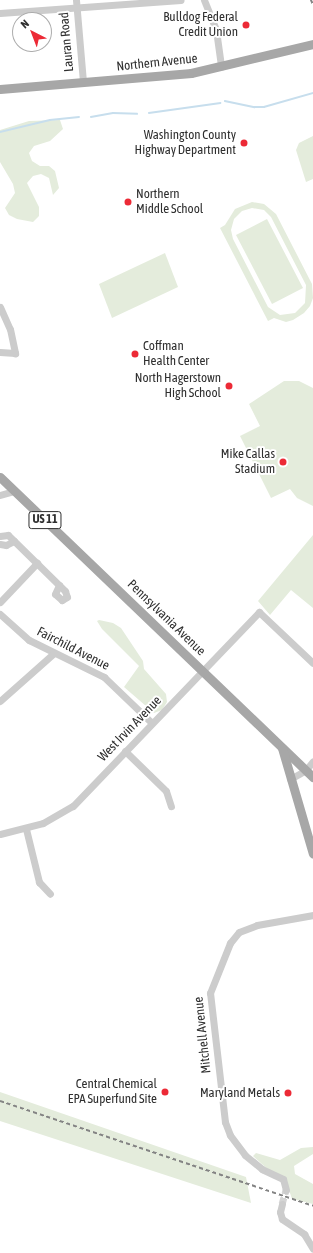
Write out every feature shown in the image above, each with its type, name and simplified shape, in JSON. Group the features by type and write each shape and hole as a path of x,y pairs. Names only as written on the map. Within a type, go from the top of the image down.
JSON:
{"main road":[{"name":"Northern Avenue","path":"0,89 184,74 221,68 313,44"},
{"name":"Pennsylvania Avenue","path":"0,477 313,777"},
{"path":"281,746 313,854"}],"street":[{"name":"Lauran Road","path":"76,0 83,82"},
{"path":"0,13 181,0"},
{"path":"204,0 216,30 221,68"},
{"path":"0,308 10,329 15,353 0,352"},
{"path":"0,496 14,491"},
{"path":"0,536 8,535 59,585"},
{"path":"0,544 6,545 14,541"},
{"path":"0,602 37,563"},
{"name":"West Irvin Avenue","path":"0,834 26,829 54,818 73,806 259,612 313,663"},
{"name":"Fairchild Avenue","path":"0,614 29,640 104,677 152,723"},
{"path":"0,701 54,653"},
{"path":"125,751 166,791 171,806"},
{"path":"290,779 306,770 313,761"},
{"path":"26,829 39,882 50,894"},
{"name":"Mitchell Avenue","path":"286,1190 283,1179 262,1169 245,1155 230,1135 225,1122 210,992 230,943 239,932 257,925 313,915"},
{"path":"282,1204 280,1212 282,1219 304,1234 313,1249"}],"green space":[{"path":"60,120 63,129 50,141 34,146 29,153 32,161 40,166 49,166 55,171 59,188 53,195 49,178 41,174 33,176 27,183 39,207 39,216 33,222 17,219 9,215 5,208 15,193 13,184 0,162 0,130 29,121"},
{"path":"313,136 313,179 306,182 296,150 299,143"},
{"path":"252,202 264,204 276,214 312,284 313,298 310,306 304,313 293,320 286,322 274,318 268,321 220,228 225,225 235,209","holes":["252,208 264,210 271,217 306,285 305,303 295,313 280,315 268,307 233,239 231,230 234,219 242,211"]},
{"path":"267,219 303,288 272,304 236,235"},
{"path":"165,253 178,287 112,318 99,284"},
{"name":"Mike Callas Stadium","path":"284,381 299,381 313,388 313,506 297,498 290,489 271,498 240,436 260,426 249,404"},
{"path":"313,535 313,608 291,590 270,615 258,601"},
{"path":"99,620 113,623 121,628 143,661 144,669 166,694 167,702 162,710 154,713 124,687 139,666 102,629 97,621"},
{"path":"0,1092 246,1177 251,1203 0,1121"},
{"path":"313,1147 313,1154 294,1166 295,1174 313,1184 313,1204 292,1199 288,1187 253,1156 256,1153 280,1160 301,1148"}],"waterway":[{"path":"225,101 254,107 264,107 313,93"},
{"path":"149,113 220,103"},
{"path":"91,117 113,113 137,114"},
{"path":"0,132 50,120 79,117"}],"tunnel":[{"path":"282,1204 286,1190"}],"railway":[{"path":"311,0 313,4"},
{"path":"0,1101 313,1206"}],"place":[{"name":"Bulldog Federal Credit Union","path":"246,25"},
{"name":"Washington County Highway Department","path":"244,143"},
{"name":"Northern Middle School","path":"128,202"},
{"name":"Coffman Health Center","path":"135,354"},
{"name":"North Hagerstown High School","path":"229,386"},
{"name":"Mike Callas Stadium","path":"283,462"},
{"name":"Central Chemical EPA Superfund Site","path":"165,1092"},
{"name":"Maryland Metals","path":"288,1093"}]}
